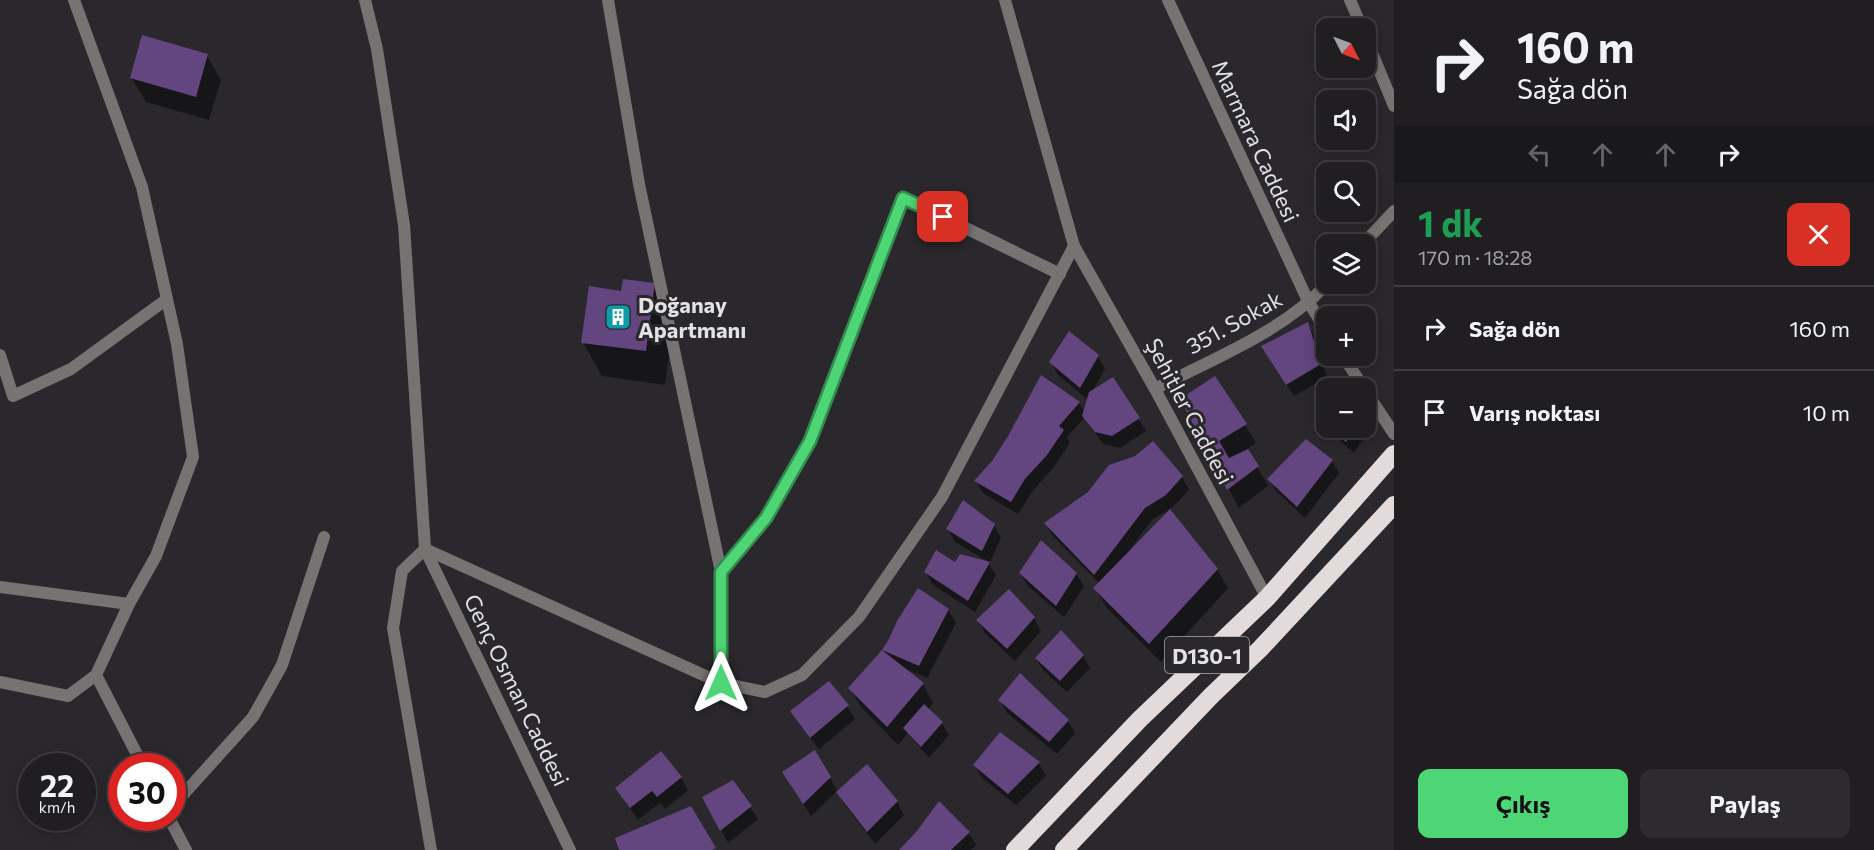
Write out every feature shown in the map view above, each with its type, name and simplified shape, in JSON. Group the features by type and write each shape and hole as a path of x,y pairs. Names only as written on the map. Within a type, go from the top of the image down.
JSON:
{"highway":[{"name":"D130-1","path":"1015,850 1140,719 1267,598 1394,454"},
{"name":"D130-1","path":"1066,849 1196,712 1260,649 1394,505"}],"street":[{"path":"0,682 68,696 96,675 129,604 156,556 193,457 177,344 142,187 74,0"},
{"path":"365,0 377,49 404,225 425,549 402,571 393,628 431,850"},
{"path":"608,0 639,184 721,572 721,683"},
{"name":"Şehitler Caddesi","path":"1005,0 1074,246 1155,389 1267,598"},
{"name":"Marmara Caddesi","path":"1168,0 1316,314"},
{"path":"1350,0 1358,18"},
{"path":"1376,63 1394,106"},
{"path":"721,572 766,518 810,441 903,198 1060,274"},
{"path":"1372,234 1394,211"},
{"path":"425,549 721,683 765,692 802,675 859,617 942,496 1074,246"},
{"name":"351. Sokak","path":"1155,389 1269,330 1309,303 1318,294"},
{"path":"0,355 13,396 71,369 166,299"},
{"path":"1376,407 1393,433"},
{"path":"186,791 253,717 282,665 324,537"},
{"name":"Genç Osman Caddesi","path":"425,549 570,850"},
{"path":"0,588 129,604"},
{"path":"96,675 136,753"},
{"path":"176,831 186,850"}],"building":[{"path":"142,35 208,54 196,97 130,78"},
{"name":"Doğanay Apartmanı","path":"623,279 655,283 646,351 581,343 589,286 621,291"},
{"path":"1308,322 1316,348 1318,366 1286,385 1261,346"},
{"path":"1069,331 1099,355 1080,388 1049,362"},
{"path":"1041,375 1080,402 1059,426 1064,430 1047,455 1025,479 1011,502 974,481 992,461 1008,436"},
{"path":"1215,376 1247,424 1219,441 1229,458 1248,449 1259,466 1227,490 1180,399"},
{"path":"1113,377 1140,418 1112,436 1095,432 1082,416 1089,392"},
{"path":"1306,439 1333,460 1297,507 1267,479"},
{"path":"1153,441 1183,476 1166,495 1145,508 1094,575 1044,523 1088,492 1109,465 1135,456"},
{"path":"963,500 995,524 982,551 946,529"},
{"path":"1170,509 1218,569 1149,644 1093,588"},
{"path":"1041,540 1077,573 1056,606 1019,573"},
{"path":"936,550 955,562 960,554 990,562 968,601 924,572"},
{"path":"918,588 949,609 919,666 882,650"},
{"path":"1009,589 1035,617 1007,649 976,620"},
{"path":"1061,630 1084,655 1060,681 1035,658"},
{"path":"882,650 924,683 887,727 848,688"},
{"path":"1020,673 1069,720 1049,742 998,700"},
{"path":"829,681 849,705 810,738 790,711"},
{"path":"924,704 943,722 921,747 903,728"},
{"path":"1000,732 1040,762 1008,794 973,765"},
{"path":"815,750 831,777 803,804 782,772"},
{"path":"661,751 682,777 657,797 652,791 630,808 615,788"},
{"path":"867,764 898,801 867,832 836,792"},
{"path":"733,780 752,806 720,831 702,797"},
{"path":"939,801 970,832 951,850 899,850 917,831"},
{"path":"691,806 716,848 712,850 619,850 615,838"}],"place":[{"name":"Doğanay Apartmanı","path":"618,317"}],"route":[{"path":"721,683 721,572 766,518 810,441 903,198 943,217"}]}
